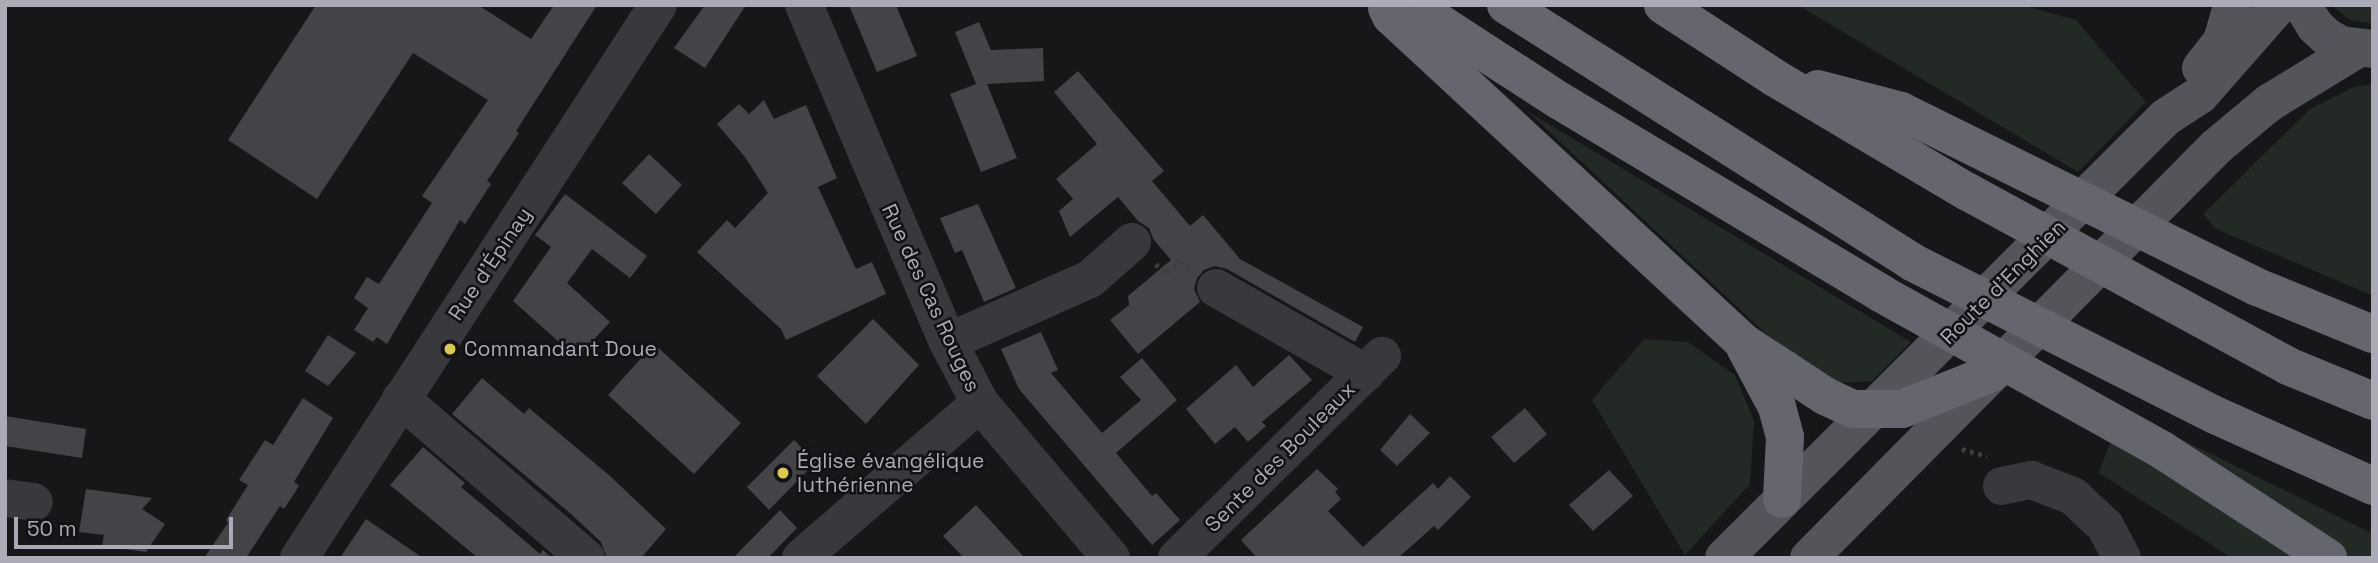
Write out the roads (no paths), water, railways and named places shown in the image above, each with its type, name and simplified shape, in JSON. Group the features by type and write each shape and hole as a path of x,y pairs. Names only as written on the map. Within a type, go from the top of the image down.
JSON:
{"highway":[{"path":"1386,5 1391,16 1743,342 1825,396 1853,409 1907,407 1992,373"},
{"path":"1412,5 1560,101 1870,287 2162,450 2328,558"},
{"path":"1506,5 1912,261 2215,415 2373,486"},
{"path":"1663,5 1775,78 1968,192 2288,366 2373,401"},
{"path":"1775,78 1902,111 2257,287 2370,332"},
{"path":"1743,342 1777,407 1785,437 1782,499"}],"main road":[{"path":"2166,117 2222,41 2232,5"},
{"name":"Route d'Enghien","path":"1809,558 1907,407 2166,117 2200,95 2279,5"},
{"path":"2302,5 2315,26 2327,37 2365,49"},
{"path":"1992,373 2216,147 2269,103 2365,49"},
{"name":"Route d'Enghien","path":"1724,558 1782,499 1907,407"}],"street":[{"name":"Rue d'Épinay","path":"299,558 658,5"},
{"name":"Rue des Cas Rouges","path":"804,5 948,342 980,403 1111,558"},
{"path":"948,342 1090,279 1132,243"},
{"name":"Sente des Bouleaux","path":"1177,558 1373,365 1216,288"},
{"path":"401,399 586,558"},
{"path":"801,558 980,403"},
{"path":"2002,486 2031,480 2073,496 2105,526 2122,558"}],"place":[{"name":"Commandant Doue","path":"450,349"},
{"name":"Église évangélique luthérienne","path":"783,473"}]}
